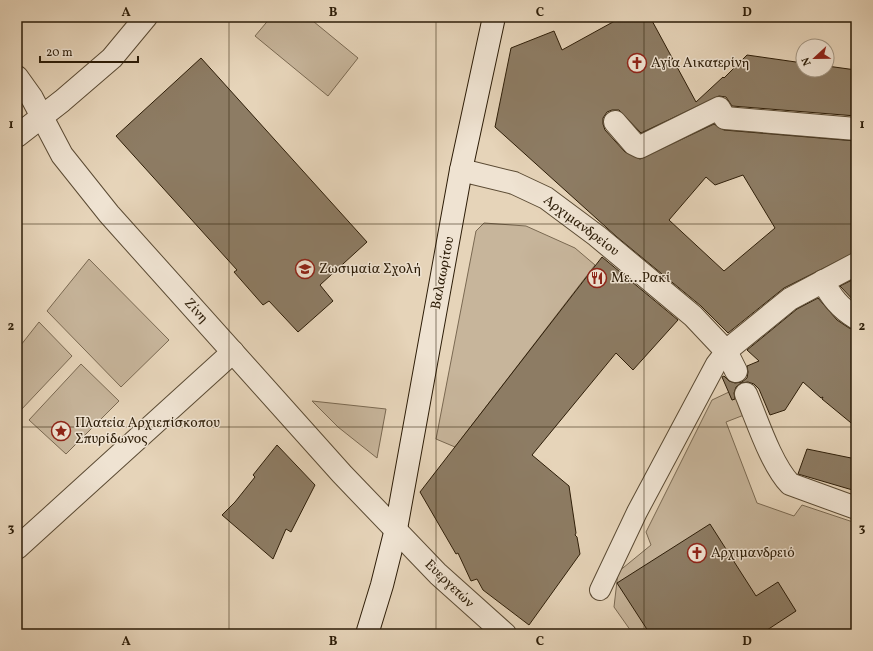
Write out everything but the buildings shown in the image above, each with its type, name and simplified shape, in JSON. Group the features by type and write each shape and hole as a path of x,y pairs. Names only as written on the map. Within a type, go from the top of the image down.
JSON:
{"street":[{"path":"17,136 112,58 146,17"},
{"name":"Βαλαωρίτου","path":"366,634 382,585 396,529 461,170 494,17"},
{"name":"Ζίνη","path":"17,77 32,98 62,154 89,190 342,474 396,529"},
{"path":"615,122 634,144 640,146 720,108 725,118 856,129"},
{"name":"Αρχιμανδρείου","path":"461,170 514,183 546,198 597,236 693,316 726,352 736,371"},
{"path":"726,352 790,299 856,264"},
{"path":"823,281 831,297 844,310 856,318"},
{"path":"17,548 233,352"},
{"path":"746,394 776,463 786,480 799,488 856,508"},
{"name":"Ευεργετών","path":"396,529 438,574 505,634"}],"lane":[{"path":"600,590 637,512 716,364 726,352"}],"shaded area":[{"path":"271,17 308,17 358,58 328,96 255,36"},
{"path":"484,223 526,226 575,248 595,265 455,447 436,439 476,231"},
{"path":"89,259 169,340 121,387 47,311"},
{"path":"39,322 72,356 20,411 17,408 17,350"},
{"path":"81,364 119,401 66,454 29,420"},
{"path":"729,392 732,400 737,398 744,415 726,422 757,503 794,516 802,505 856,523 856,634 633,634 614,607 618,572 651,545 646,532 712,400"},
{"path":"312,401 386,409 377,458 338,427"}],"place":[{"name":"Αγία Αικατερίνη","path":"637,63"},
{"name":"Ζωσιμαία Σχολή","path":"305,269"},
{"name":"Με...Ρακί","path":"597,278"},
{"name":"Πλατεία Αρχιεπίσκοπου Σπυρίδωνος","path":"61,431"},
{"name":"Αρχιμανδρειό","path":"697,553"}]}
